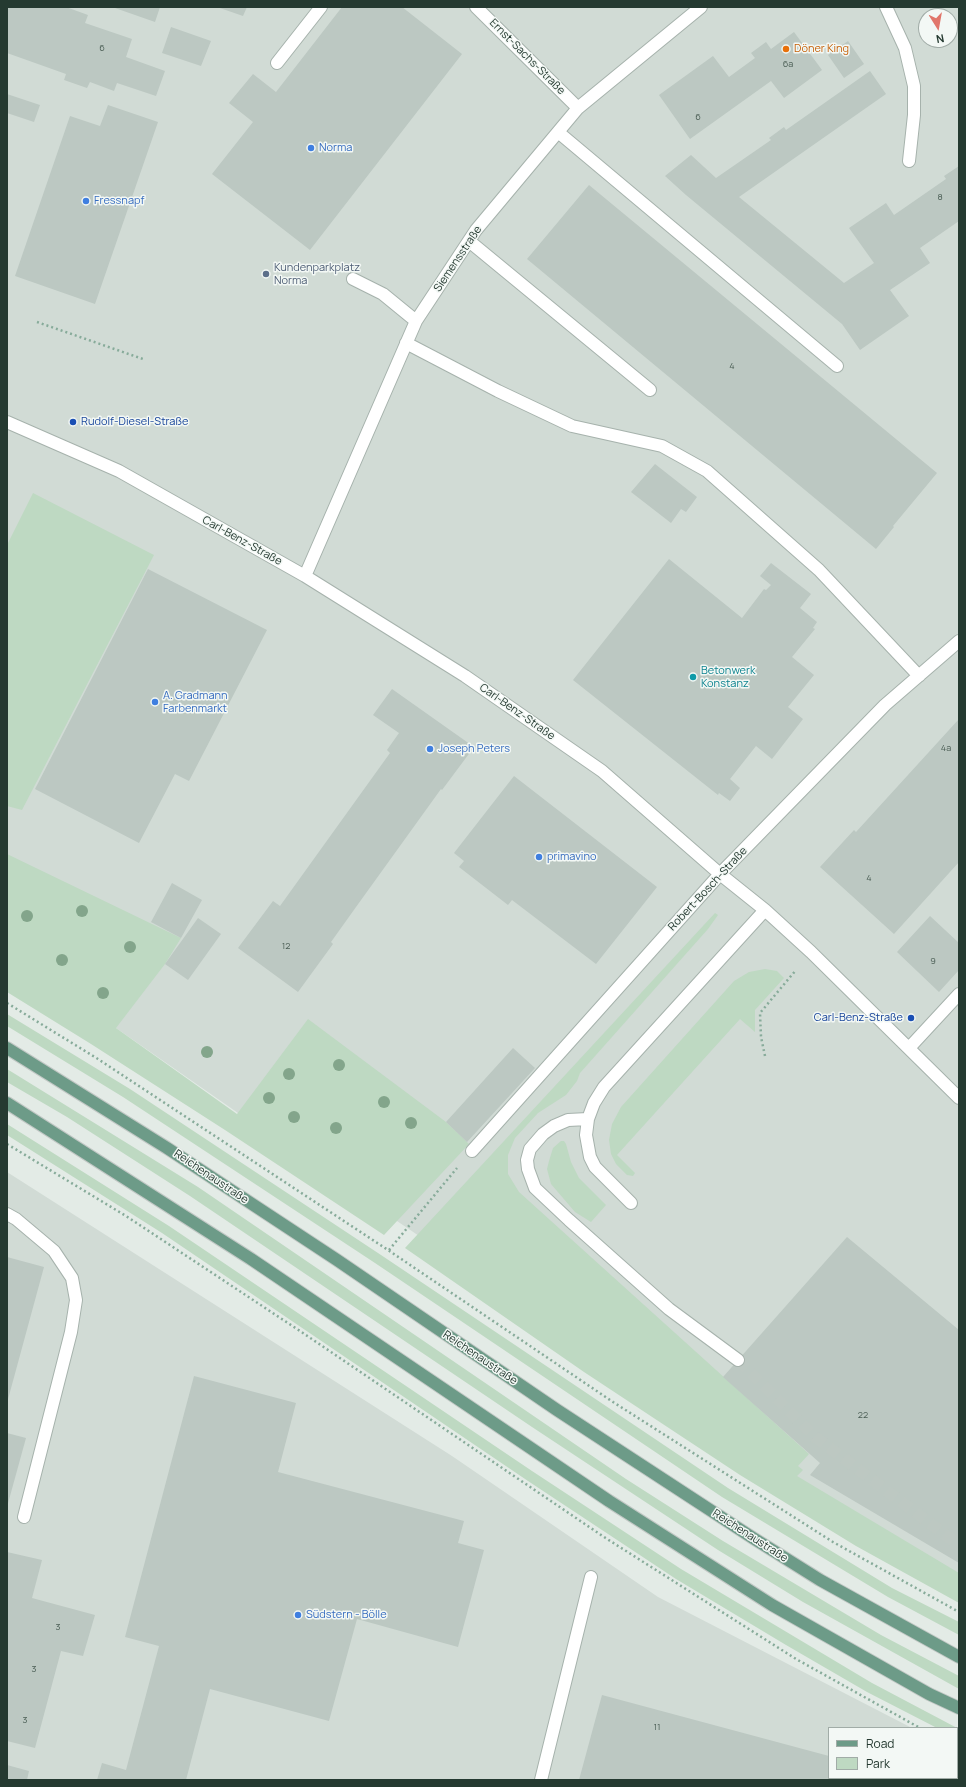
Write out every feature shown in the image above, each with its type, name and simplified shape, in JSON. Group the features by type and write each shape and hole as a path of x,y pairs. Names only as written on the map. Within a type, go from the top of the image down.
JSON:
{"main road":[{"name":"Reichenaustraße","path":"7,1048 167,1148 337,1260 557,1410 753,1538 820,1580 959,1656"},
{"path":"7,1103 238,1251 609,1501 772,1605 929,1694 959,1708"}],"street":[{"path":"277,63 321,7"},
{"name":"Ernst-Sachs-Straße","path":"476,7 578,108"},
{"name":"Siemensstraße","path":"305,576 416,321 476,230 578,108 701,7"},
{"path":"886,7 905,48 914,86 914,115 909,161"},
{"path":"558,132 837,366"},
{"path":"469,241 650,390"},
{"path":"353,279 383,294 416,321"},
{"path":"406,343 498,391 572,426 662,446 707,471 818,570 919,676"},
{"name":"Carl-Benz-Straße","path":"7,422 118,472 305,576 465,676 602,771 720,874 765,910 811,952 959,1098"},
{"name":"Robert-Bosch-Straße","path":"472,1151 720,874 885,705 959,641"},
{"path":"631,1203 595,1167 590,1157 586,1135 588,1119 594,1103 604,1087 765,910"},
{"path":"909,1048 959,994"},
{"path":"588,1119 568,1120 543,1134 530,1149 527,1160 530,1178 535,1188 669,1310 738,1360"},
{"path":"7,1214 16,1219 54,1251 72,1278 76,1300 71,1332 24,1517"},
{"path":"541,1780 591,1577"}],"path":[{"path":"37,322 143,359"},
{"path":"765,1056 761,1037 760,1013 811,952"},
{"path":"7,1003 98,1059 388,1250 613,1402 812,1530 959,1612"},
{"path":"7,1144 126,1216 300,1331 604,1537 796,1659 918,1727"},
{"path":"388,1250 472,1151"}],"shaded area":[{"path":"7,7 959,7 959,1586 715,1437 238,1113 116,1028 7,965"},
{"path":"7,1172 452,1456 658,1597 910,1727 828,1727 828,1779 958,1779 959,1752 959,1780 7,1780"}],"green space":[{"path":"33,493 154,555 22,810 7,806 7,545"},
{"path":"7,854 181,938 165,964 116,1028 237,1114 308,1019 446,1122 469,1144 384,1235 225,1130 7,992"},
{"path":"715,913 718,915 708,929 580,1073 577,1081 566,1095 538,1113 515,1138 508,1155 508,1174 519,1192 809,1454 798,1466 803,1470 797,1476 959,1573 959,1603 856,1546 740,1475 584,1372 405,1248"},
{"path":"765,969 777,971 784,978 755,1010 755,1032 740,1019 617,1155 635,1173 633,1176 627,1175 616,1164 611,1154 609,1140 612,1124 621,1107 734,981 749,972"},
{"path":"7,1014 130,1089 381,1255 728,1488 892,1588 959,1622 959,1635 888,1597 722,1497 375,1263 123,1097 7,1026"},
{"path":"7,1069 198,1187 626,1479 723,1541 881,1635 959,1676 959,1689 803,1602 718,1550 532,1427 190,1196 67,1117 7,1082"},
{"path":"7,1124 169,1226 532,1471 681,1569 872,1683 955,1727 935,1727 867,1692 676,1579 528,1481 162,1233 7,1135"},
{"path":"561,1141 564,1141 566,1144 571,1162 579,1178 606,1205 591,1222 575,1212 551,1184 547,1169 553,1148"},
{"path":"958,1728 959,1729 958,1738"}],"building":[{"path":"7,7 66,7 88,15 85,23 132,39 126,57 165,71 156,96 117,83 114,91 90,82 87,88 64,80 66,74 7,53"},
{"path":"115,7 160,7 155,22"},
{"path":"217,7 247,7 243,16"},
{"name":"Norma","path":"342,7 402,7 462,54 310,250 212,174 253,122 229,103 253,74 276,92"},
{"path":"171,27 211,41 201,66 162,53"},
{"path":"794,32 822,70 784,98 771,81 690,139 659,95 713,56 729,77 755,58 751,53 766,42 771,49"},
{"path":"848,41 864,64 844,78 828,55"},
{"path":"870,71 886,94 739,197 844,283 874,263 849,228 886,203 894,215 946,179 944,176 959,166 959,221 920,248 930,263 890,290 909,316 860,350 842,324 665,176 691,155 716,178 771,140 769,138 784,127 786,130"},
{"path":"7,94 40,105 34,122 7,113"},
{"name":"Fressnapf","path":"108,105 158,122 95,304 15,276 70,116 100,126"},
{"path":"589,185 937,473 876,549 527,259"},
{"path":"655,464 697,497 686,512 681,509 671,523 631,492"},
{"name":"Betonwerk Konstanz","path":"669,559 742,618 764,589 766,590 771,585 760,576 771,563 811,594 800,608 817,622 813,628 815,629 792,657 814,675 788,707 803,719 772,759 756,746 730,779 740,788 730,801 719,793 718,795 573,680"},
{"name":"A. Gradmann Farbenmarkt","path":"148,569 267,630 189,781 175,774 139,843 35,789"},
{"path":"392,689 474,747 442,790 441,789 356,907 331,942 333,944 298,992 238,948 273,901 280,906 390,753 387,750 399,733 373,715"},
{"path":"959,719 959,862 894,934 820,867 854,830 856,832"},
{"name":"primavino","path":"514,776 657,887 596,964 512,900 508,905 459,867 464,861 454,853"},
{"path":"172,883 202,900 181,938 151,922"},
{"path":"930,916 959,943 959,970 939,992 897,952"},
{"path":"198,918 221,934 188,980 165,964"},
{"path":"513,1048 535,1068 467,1142 446,1122"},
{"path":"847,1237 959,1330 959,1563 810,1475 820,1463 723,1377"},
{"path":"7,1257 44,1267 7,1403"},
{"name":"Südstern - Bölle","path":"194,1376 296,1403 278,1472 464,1521 458,1543 484,1550 458,1647 357,1619 329,1721 210,1689 186,1780 97,1780 102,1763 126,1770 159,1646 125,1637"},
{"path":"7,1433 26,1438 7,1507"},
{"path":"7,1552 42,1560 32,1598 95,1615 83,1656 61,1651 35,1748 7,1741"},
{"path":"602,1695 828,1756 828,1779 846,1779 846,1780 579,1780"},
{"path":"7,1765 29,1771 27,1780 7,1780"}],"tunnel":[{"path":"738,1360 815,1437 959,1545"}],"place":[{"name":"Döner King","path":"786,49"},
{"name":"Norma","path":"311,148"},
{"name":"Fressnapf","path":"86,201"},
{"name":"Kundenparkplatz Norma","path":"266,274"},
{"name":"Rudolf-Diesel-Straße","path":"73,422"},
{"name":"Betonwerk Konstanz","path":"693,677"},
{"name":"A. Gradmann Farbenmarkt","path":"155,702"},
{"name":"Joseph Peters","path":"430,749"},
{"name":"primavino","path":"539,857"},
{"name":"Carl-Benz-Straße","path":"911,1018"},
{"name":"Südstern - Bölle","path":"298,1615"}]}
